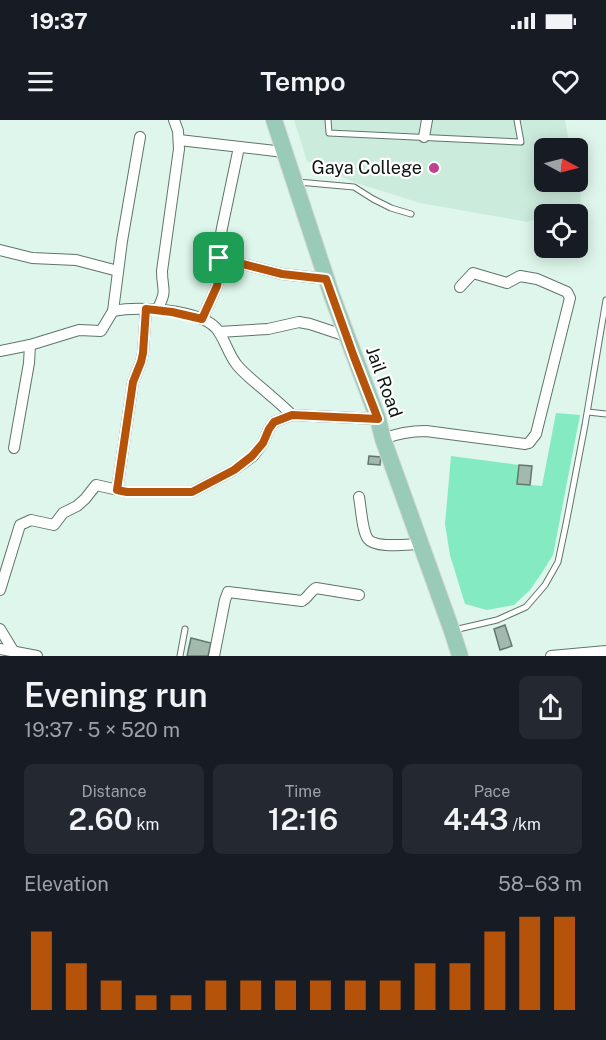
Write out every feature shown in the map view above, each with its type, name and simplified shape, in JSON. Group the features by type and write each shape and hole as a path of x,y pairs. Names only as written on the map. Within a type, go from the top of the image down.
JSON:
{"main road":[{"name":"Jail Road","path":"274,120 326,279 378,419 383,439 460,656"}],"street":[{"path":"117,490 133,382 141,362 152,309 164,297 162,271 179,140 174,120"},
{"path":"424,137 427,120"},
{"path":"0,351 30,345 79,330 101,331 113,311 140,137"},
{"path":"179,140 284,152"},
{"path":"202,319 217,286 222,228 240,147"},
{"path":"0,250 32,258 76,260 118,271"},
{"path":"219,258 282,274 326,279"},
{"path":"383,439 411,431 426,431 525,444 529,443 536,434 570,298 567,292 537,279 520,276 507,283 473,273 460,287"},
{"path":"113,311 132,308 152,309 202,319 213,325 235,363 292,415"},
{"path":"219,332 268,329 299,322 346,336"},
{"path":"14,448 30,345"},
{"path":"0,590 20,525 31,520 54,525 63,513 85,499 96,485 127,492 192,492 234,470 252,456 263,443 274,422 292,415 378,419"},
{"path":"359,497 365,532 373,544 421,544"},
{"path":"214,656 228,592 302,601 316,588 359,595"},
{"path":"0,628 14,652"},
{"path":"0,649 37,656"},
{"path":"551,656 606,651"}],"lane":[{"path":"328,120 329,133 521,142 518,120"},
{"path":"293,182 354,187 391,208 411,214"},
{"path":"452,631 497,620 526,607 545,585 558,562 588,412 606,300"},
{"path":"588,412 606,414"},
{"path":"180,656 185,629"}],"shaded area":[{"name":"Gaya College","path":"294,120 565,120 568,138 534,138 534,192 581,192 580,204 534,204 534,220 528,222 420,203 353,182 307,161"}],"green space":[{"path":"556,413 580,415 553,555 530,590 514,605 487,610 465,604 450,555 445,524 451,456 519,465 517,484 542,486"}],"building":[{"path":"369,456 381,457 380,465 368,464"},
{"path":"519,465 532,466 530,485 517,484"},
{"path":"505,625 512,646 500,650 494,629"},
{"path":"191,638 211,643 208,656 187,656"}],"place":[{"name":"Gaya College","path":"434,168"}],"route":[{"path":"219,258 282,274 326,279 378,419 292,415 274,422 263,443 252,456 234,470 192,492 117,490 133,382 143,353 146,309 202,319 217,286 219,258"}]}
